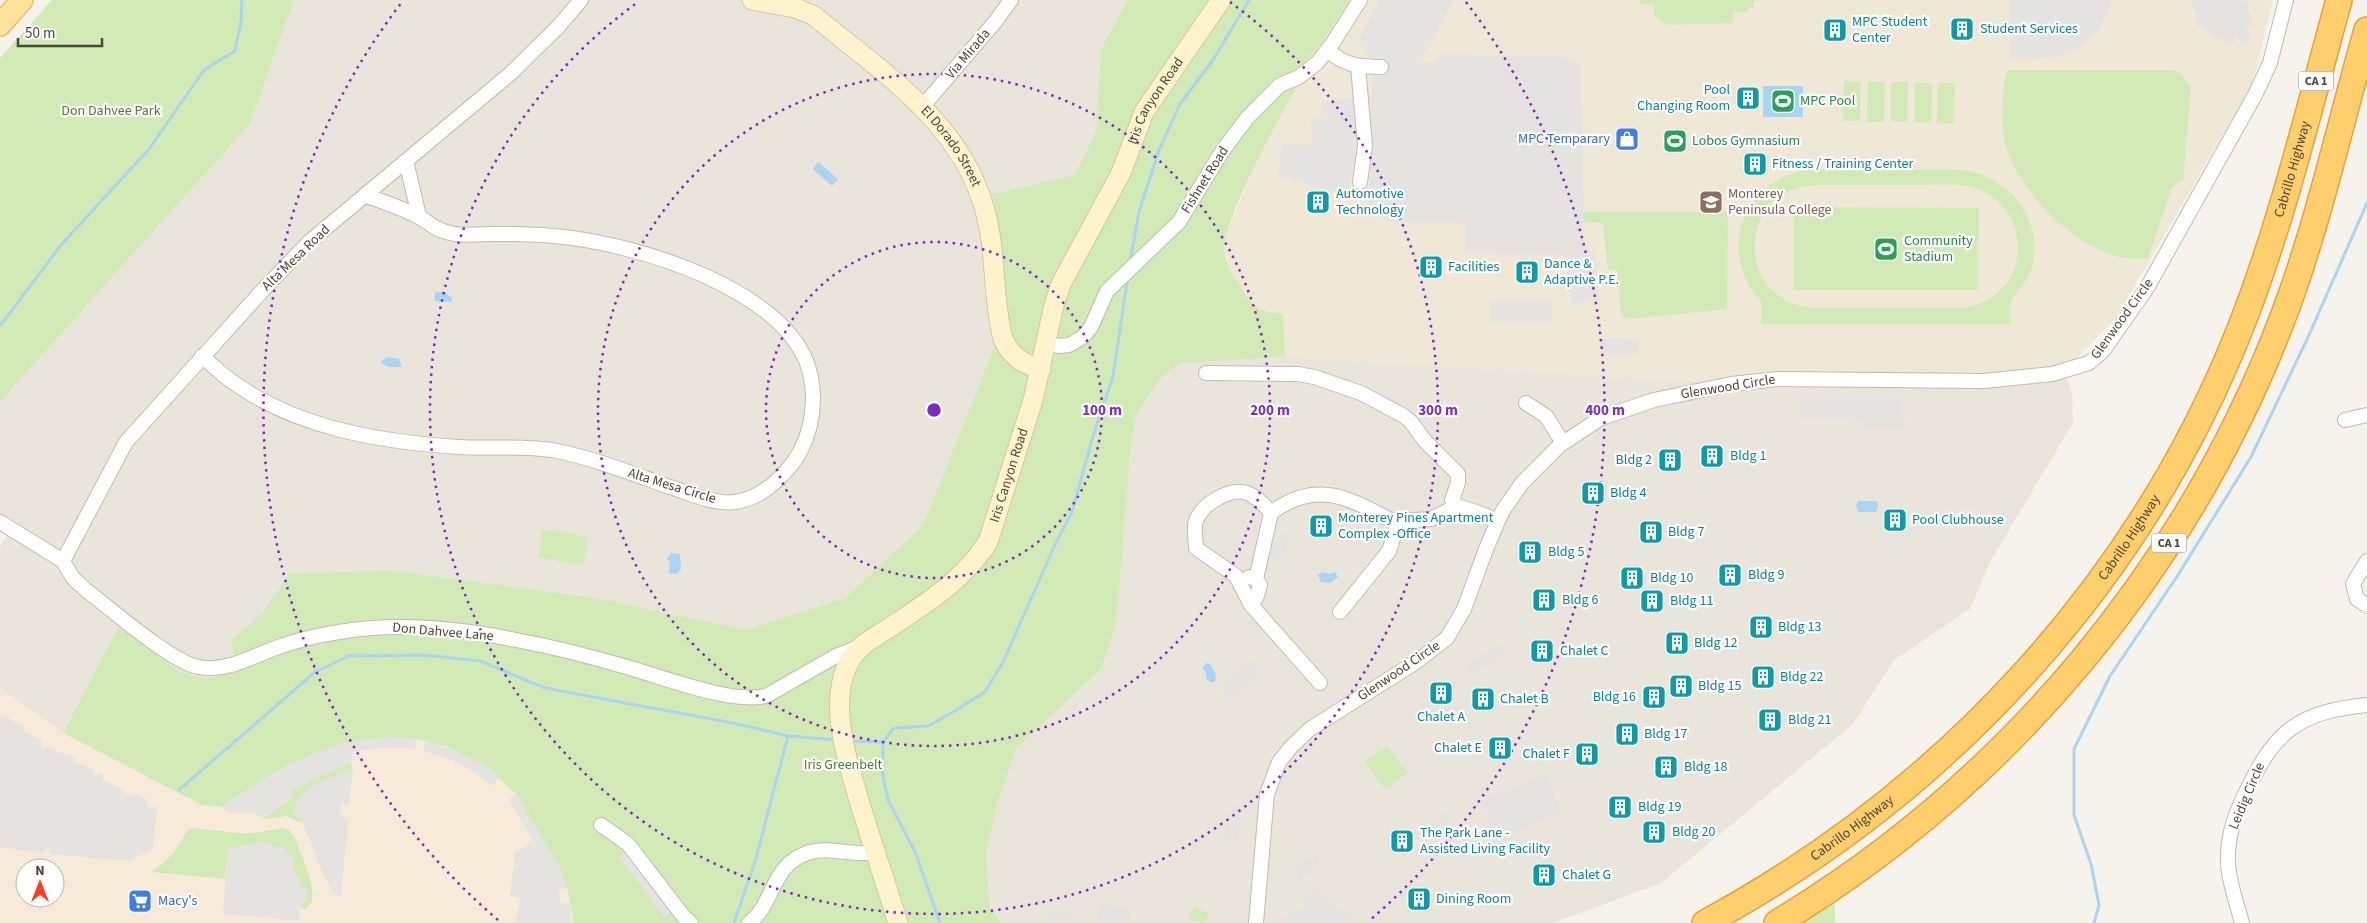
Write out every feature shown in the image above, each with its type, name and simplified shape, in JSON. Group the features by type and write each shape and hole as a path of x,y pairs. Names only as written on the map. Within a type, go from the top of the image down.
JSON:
{"highway":[{"path":"2294,162 2323,0"},
{"name":"Cabrillo Highway","path":"1705,923 1805,864 1903,791 1992,709 2071,620 2142,521 2202,414 2250,302 2294,162 2339,0"},
{"name":"CA 1","path":"1777,923 1876,857 1970,779 2057,691 2134,596 2200,493 2249,398 2293,289 2367,30"},
{"path":"2332,157 2352,124 2367,84"}],"main road":[{"path":"0,25 22,0"}],"street":[{"name":"Alta Mesa Road","path":"63,561 105,478 126,442 202,356 309,242 510,74 558,27 581,0"},
{"name":"El Dorado Street","path":"752,0 796,8 813,15 923,106 960,152 971,171 984,207 992,245 1003,339 1009,352 1020,361 1041,369"},
{"name":"Via Mirada","path":"923,106 995,22 1011,0"},
{"name":"Iris Canyon Road","path":"898,923 854,784 841,730 841,686 847,669 863,646 945,590 961,577 984,548 1008,483 1041,369 1061,284 1121,173 1144,112 1221,0"},
{"name":"Fishnet Road","path":"1046,344 1068,345 1083,337 1091,326 1107,291 1179,222 1222,153 1247,118 1280,85 1305,72 1317,63 1328,50 1360,0"},
{"name":"Glenwood Circle","path":"1256,923 1267,794 1279,762 1290,747 1310,729 1416,662 1447,638 1464,609 1497,521 1522,483 1563,443 1601,418 1654,400 1748,382 1778,378 1984,381 2052,374 2089,363 2103,351 2147,288 2255,95 2270,63 2286,0"},
{"path":"1328,50 1340,60 1358,66 1381,67"},
{"path":"1358,66 1365,146 1360,182"},
{"path":"406,161 419,216"},
{"name":"Alta Mesa Circle","path":"202,356 230,380 285,412 335,429 364,435 459,447 530,448 554,451 581,457 713,501 736,502 750,499 764,491 796,460 806,438 813,409 809,368 804,353 786,329 758,306 707,277 666,260 620,246 550,236 444,232 419,216 365,195"},
{"path":"1206,373 1298,374 1314,377 1360,393 1404,416 1411,422 1424,441 1458,474 1458,483 1452,500 1457,506 1497,521"},
{"path":"1526,403 1546,416 1563,443"},
{"path":"2345,420 2367,415"},
{"path":"1256,579 1236,576 1196,548 1196,521 1203,508 1234,492 1248,493 1271,513"},
{"path":"1251,605 1257,596 1260,585 1256,579 1271,513 1299,496 1326,494 1354,502 1398,524"},
{"path":"1340,612 1389,551 1398,524 1404,520 1431,519 1457,506"},
{"name":"Don Dahvee Lane","path":"0,522 63,561 73,578 86,590 181,662 213,670 282,646 339,632 387,627 412,627 465,631 516,640 615,664 731,696 754,698 766,696 836,656 863,646"},
{"path":"2367,561 2353,584 2357,599 2367,606"},
{"path":"1236,576 1251,605 1320,683"},
{"name":"Leidig Circle","path":"2242,923 2230,878 2229,840 2236,812 2262,759 2282,736 2309,718 2330,710 2367,705"},
{"path":"601,825 628,844 684,917 691,923"},
{"path":"749,923 761,912 782,870 797,858 820,851 861,854 875,852"}],"shaded area":[{"path":"294,0 1128,0 1101,49 1096,131 1075,175 993,195 1002,248 1005,328 997,340 923,525 845,598 746,630 596,598 388,570 289,574 263,612 231,640 238,671 205,679 178,671 119,626 63,733 0,688 0,546 11,529 0,522 0,402 250,124"},
{"name":"Monterey Peninsula College","path":"1350,0 2273,0 2253,83 2116,318 2064,371 1731,384 1285,357 1283,314 1254,306 1233,275 1225,255 1226,235 1253,169 1300,68 1321,44"},
{"path":"1379,0 1454,0 1420,62 1436,62 1437,55 1562,56 1581,64 1584,246 1594,253 1599,305 1586,300 1574,307 1571,304 1565,255 1465,254 1465,223 1384,222 1384,212 1370,211 1372,62 1359,38"},
{"path":"2009,0 2113,0 2099,30 2076,50 2050,58 2010,59"},
{"path":"2191,0 2246,0 2253,25 2244,29 2252,38 2244,45 2236,37 2230,46 2199,27"},
{"path":"1353,99 1357,145 1347,195 1278,176 1282,145 1313,145 1311,119 1323,118 1321,102"},
{"path":"1490,301 1552,301 1552,321 1490,321"},
{"path":"1599,339 1639,340 1638,355 1601,355"},
{"path":"1285,357 2064,371 2072,392 2073,423 1990,562 1970,609 1894,660 1853,724 1661,883 1553,923 1002,923 990,909 986,853 998,800 1017,748 1101,669 1136,415 1159,380 1180,363"},
{"path":"1799,397 1899,397 1900,406 1908,420 1908,429 1861,428 1860,419 1800,418"},
{"path":"1279,531 1290,536 1281,559 1270,554"},
{"path":"1499,643 1506,652 1473,674 1466,665"},
{"path":"1252,659 1260,668 1227,701 1219,693"},
{"path":"0,688 63,733 202,805 221,807 319,752 415,739 445,746 485,766 517,795 558,865 567,887 574,923 0,923"},
{"path":"4,715 24,728 24,732 42,740 42,748 48,746 50,750 75,757 75,762 95,771 95,775 102,773 103,780 120,788 125,795 137,793 147,800 148,807 157,807 153,848 130,860 118,860 49,854 49,847 41,853 0,847 0,716"},
{"path":"390,737 415,739 416,749 380,748 352,752 353,761 292,790 291,799 260,818 256,813 227,813 221,807 282,768 319,752 334,746 367,739"},
{"path":"426,740 462,754 485,766 500,777 492,786 469,769 447,758 423,751"},
{"path":"353,768 349,806 342,803 341,815 348,820 341,897 333,892 320,867 302,821 294,815 298,797 309,788"},
{"path":"1546,774 1562,814 1496,840 1480,800"},
{"path":"517,795 558,865 567,887 558,892 561,902 570,904 571,923 516,923 520,897 510,897 515,851 519,851 533,841 509,799"},
{"path":"1233,805 1246,808 1236,842 1223,839"},
{"path":"1445,811 1453,834 1445,836 1436,815"},
{"path":"263,842 284,848 293,858 294,872 301,878 300,889 307,890 307,899 300,907 299,921 223,914 228,849"},
{"path":"1313,850 1319,862 1301,883 1296,872"},
{"path":"626,851 673,911 665,918 619,858"},
{"path":"1316,890 1358,923 1280,923 1290,911 1296,915"},
{"path":"1101,903 1132,910 1129,923 1096,923"},
{"path":"1050,908 1072,916 1069,923 1058,923 1046,918"}],"green space":[{"name":"Don Dahvee Park","path":"52,0 294,0 250,124 0,402 0,58"},
{"name":"Iris Greenbelt","path":"1128,0 1350,0 1321,44 1300,68 1298,84 1252,170 1231,221 1225,241 1225,256 1228,264 1250,300 1262,310 1283,314 1285,357 1180,363 1159,380 1136,415 1130,456 1116,623 1101,669 1017,748 998,800 986,853 990,909 1002,923 574,923 567,887 558,865 517,795 485,766 445,746 415,739 367,739 319,752 282,768 221,807 202,805 63,733 119,626 178,671 205,679 237,671 231,640 263,612 289,574 388,570 596,598 746,630 845,598 923,525 997,340 1005,328 1002,248 993,194 1075,175 1096,131 1101,49"},
{"path":"1640,0 1759,1 1754,1 1754,8 1748,8 1748,12 1733,12 1733,23 1668,25 1654,16 1654,5 1640,4"},
{"path":"2007,70 2169,70 2178,71 2191,87 2183,180 2172,187 2148,258 2125,258 2103,251 2081,240 2060,224 2025,185 2013,164 2003,134 2002,106"},
{"path":"1844,81 1861,82 1860,121 1843,121"},
{"path":"1868,82 1885,82 1884,122 1867,122"},
{"path":"1891,82 1908,82 1907,122 1891,121"},
{"path":"1915,83 1932,83 1931,123 1915,122"},
{"path":"1938,83 1955,83 1954,123 1937,123"},
{"path":"1815,169 1964,170 1981,174 1997,182 2021,206 2029,220 2034,237 2034,254 2030,272 2010,303 2011,324 1761,324 1761,301 1751,289 1742,268 1739,249 1740,232 1745,215 1754,200 1766,188 1781,178 1797,172","holes":["1815,185 1955,185 1975,188 1996,200 2011,219 2016,230 2018,242 2018,255 2015,267 2007,282 1996,294 1981,303 1965,308 1815,308 1788,301 1770,287 1758,268 1755,246 1758,225 1770,206 1789,192"]},
{"name":"Community Stadium","path":"1794,207 1979,208 1978,290 1794,290"},
{"path":"1583,212 1728,212 1727,309 1628,319 1621,314 1617,269 1608,270 1603,223 1583,222"},
{"path":"543,529 588,537 583,565 538,557"},
{"path":"1387,746 1408,773 1385,789 1365,762"},
{"path":"350,762 353,768 309,788 301,823 287,816 260,820 291,799 292,790"},
{"path":"192,828 238,833 254,833 282,828 289,830 294,836 309,875 312,886 310,904 305,909 300,908 307,899 307,890 300,889 294,872 263,842 228,849 225,879 152,872 171,856 186,833"},
{"path":"1835,895 1835,923 1794,923"},
{"path":"1194,907 1208,913 1204,923 1189,919"}],"water":[{"name":"MPC Pool","path":"1763,86 1803,86 1803,117 1763,117"},
{"path":"818,162 838,179 832,186 813,169"},
{"path":"435,292 445,292 452,298 452,302 435,301"},
{"path":"388,357 399,359 402,367 389,367 381,363 382,360"},
{"path":"1858,501 1876,501 1878,506 1876,512 1858,512 1856,506"},
{"path":"671,553 680,554 681,569 677,574 669,573 670,562 667,559"},
{"path":"1322,572 1329,574 1335,572 1338,577 1330,583 1321,582 1318,575"},
{"path":"1206,663 1210,664 1215,672 1216,679 1213,683 1207,680 1203,668"}],"waterway":[{"path":"0,326 61,245 149,149 204,70 235,51 241,22 242,0"},
{"path":"1130,262 1139,212 1159,150 1180,104 1213,60 1249,0"},
{"path":"2094,923 2099,905 2091,864 2074,815 2074,749 2110,676 2178,575 2251,457 2309,335 2367,203"},
{"path":"940,923 916,854 888,800 883,777 883,742 894,728 928,726 985,692 1003,662 1054,547 1072,512 1093,436 1113,376 1127,283"},
{"path":"179,790 315,672 349,656 426,655 480,661 545,688 733,723 788,736 837,740"},
{"path":"734,923 755,862 788,736"},
{"path":"851,741 883,742"}],"place":[{"name":"Student Services","path":"1962,29"},
{"name":"MPC Student Center","path":"1835,30"},
{"name":"Pool Changing Room","path":"1748,98"},
{"name":"MPC Pool","path":"1783,101"},
{"name":"MPC Temparary","path":"1627,139"},
{"name":"Lobos Gymnasium","path":"1675,141"},
{"name":"Fitness / Training Center","path":"1755,164"},
{"name":"Automotive Technology","path":"1318,202"},
{"name":"Monterey Peninsula College","path":"1711,202"},
{"name":"Community Stadium","path":"1886,249"},
{"name":"Facilities","path":"1431,267"},
{"name":"Dance & Adaptive P.E.","path":"1527,272"},
{"name":"Bldg 1","path":"1712,456"},
{"name":"Bldg 2","path":"1670,460"},
{"name":"Bldg 4","path":"1593,493"},
{"name":"Pool Clubhouse","path":"1895,520"},
{"name":"Monterey Pines Apartment Complex -Office","path":"1321,526"},
{"name":"Bldg 7","path":"1651,532"},
{"name":"Bldg 5","path":"1530,552"},
{"name":"Bldg 9","path":"1730,575"},
{"name":"Bldg 10","path":"1632,578"},
{"name":"Bldg 6","path":"1544,600"},
{"name":"Bldg 11","path":"1652,601"},
{"name":"Bldg 13","path":"1761,627"},
{"name":"Bldg 12","path":"1677,643"},
{"name":"Chalet C","path":"1542,651"},
{"name":"Bldg 22","path":"1763,677"},
{"name":"Bldg 15","path":"1681,686"},
{"name":"Chalet A","path":"1441,693"},
{"name":"Bldg 16","path":"1654,697"},
{"name":"Chalet B","path":"1483,699"},
{"name":"Bldg 21","path":"1770,720"},
{"name":"Bldg 17","path":"1627,734"},
{"name":"Chalet E","path":"1500,748"},
{"name":"Chalet F","path":"1587,754"},
{"name":"Bldg 18","path":"1666,767"},
{"name":"Bldg 19","path":"1620,807"},
{"name":"Bldg 20","path":"1654,832"},
{"name":"The Park Lane - Assisted Living Facility","path":"1402,841"},
{"name":"Chalet G","path":"1544,875"},
{"name":"Dining Room","path":"1419,899"},
{"name":"Macy's","path":"140,901"}]}
